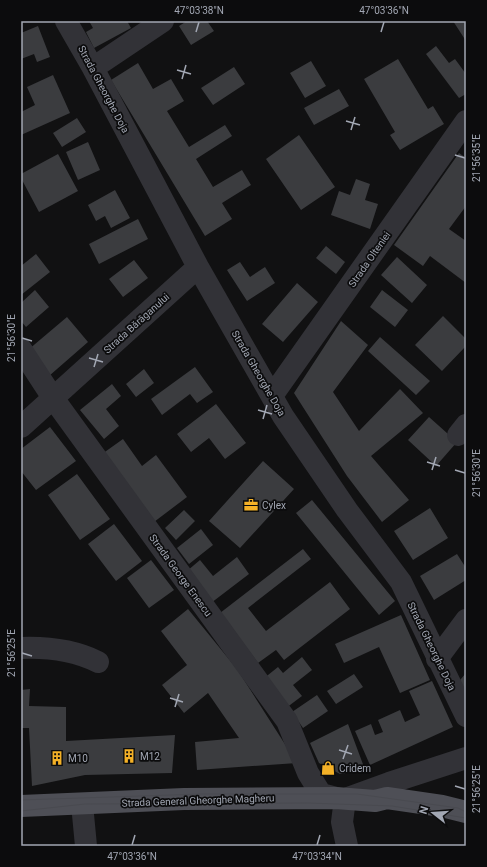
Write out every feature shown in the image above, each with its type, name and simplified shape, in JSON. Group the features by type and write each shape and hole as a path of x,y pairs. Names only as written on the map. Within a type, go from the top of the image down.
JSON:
{"main road":[{"name":"Strada General Gheorghe Magheru","path":"21,806 184,799 341,799 375,801 387,798 442,806 466,812"},
{"name":"Strada General Gheorghe Magheru","path":"375,801 393,812 466,825"}],"street":[{"name":"Strada Gheorghe Doja","path":"66,21 93,68 198,267 272,396 303,447 347,510 401,582 466,716"},
{"path":"93,68 163,21"},
{"name":"Strada Olteniei","path":"272,396 466,121"},
{"name":"Strada Bărăganului","path":"21,427 198,267"},
{"name":"Strada George Enescu","path":"21,349 53,398 287,721 308,773 321,794 341,799"},
{"path":"438,659 466,620"},
{"path":"21,648 38,647 80,653 98,662"},
{"path":"347,846 342,822 341,799 466,758"},
{"path":"82,804 86,846"}],"building":[{"path":"89,21 127,21 131,28 94,48 86,32 93,28"},
{"path":"187,21 207,21 214,31 191,45 179,26"},
{"path":"453,21 466,21 466,41"},
{"path":"38,26 50,57 37,62 34,54 21,59 21,33"},
{"path":"436,46 449,63 455,59 466,74 466,94 459,98 426,54"},
{"path":"398,59 428,109 433,106 444,124 400,150 390,135 395,132 364,79"},
{"path":"311,61 326,86 305,98 290,73"},
{"path":"138,63 153,89 171,79 184,101 167,111 189,147 225,125 232,136 196,159 213,187 242,170 251,185 222,203 232,219 205,236 111,80"},
{"path":"234,67 245,84 213,105 201,88"},
{"path":"53,75 70,113 21,135 21,112 35,105 27,87"},
{"path":"339,89 349,106 314,125 304,108"},
{"path":"77,118 86,132 62,147 53,133"},
{"path":"299,135 335,187 301,210 266,159"},
{"path":"88,142 100,170 78,180 66,152"},
{"path":"459,153 466,158 466,206 449,229 466,241 466,283 430,256 423,266 394,245"},
{"path":"58,154 78,191 39,212 21,178 21,174"},
{"path":"356,179 370,184 365,200 378,204 370,229 331,215 339,191 350,195"},
{"path":"115,190 130,218 111,228 105,216 96,221 88,205"},
{"path":"138,219 148,239 99,264 89,244"},
{"path":"326,246 345,262 336,274 316,258"},
{"path":"36,254 50,272 21,295 21,266"},
{"path":"397,257 427,285 412,303 381,275"},
{"path":"134,260 148,278 123,297 109,279"},
{"path":"240,262 250,277 265,267 275,283 247,301 227,270"},
{"path":"297,283 318,302 283,342 262,324"},
{"path":"35,290 49,307 26,327 21,321 21,303"},
{"path":"382,290 408,310 395,327 370,307"},
{"path":"443,316 466,339 466,346 442,371 415,345"},
{"path":"67,317 88,342 49,376 28,350"},
{"path":"341,321 368,345 333,392 359,431 400,389 423,413 371,456 409,500 382,522 347,476 294,393"},
{"path":"380,337 430,381 416,395 368,351"},
{"path":"195,367 213,392 197,403 190,394 162,415 151,399"},
{"path":"144,369 154,383 136,397 126,384"},
{"path":"112,384 121,396 106,409 119,426 104,439 80,410"},
{"path":"216,404 246,443 225,459 209,438 191,452 177,434"},
{"path":"429,417 457,442 436,466 408,440"},
{"path":"50,427 76,461 36,490 21,471 21,449"},
{"path":"123,439 142,466 156,455 187,497 154,522 102,454"},
{"name":"Cylex","path":"263,461 294,489 240,548 209,521"},
{"path":"77,474 110,519 80,540 48,495"},
{"path":"312,500 395,601 379,615 296,513"},
{"path":"430,508 448,538 413,560 394,531"},
{"path":"184,510 195,521 176,540 165,528"},
{"path":"114,524 142,561 116,581 88,544"},
{"path":"201,529 213,545 189,564 177,548"},
{"path":"303,549 311,559 248,608 266,631 330,582 350,609 284,660 276,650 258,663 220,613"},
{"path":"457,554 466,568 466,580 434,600 420,576"},
{"path":"237,557 249,574 211,603 187,571 200,560 213,576"},
{"path":"151,560 174,590 149,608 127,578"},
{"path":"188,609 237,669 297,763 197,770 195,742 239,738 208,693 184,713 162,685 187,665 161,631"},
{"path":"401,615 430,680 400,693 379,647 344,663 335,644"},
{"path":"302,657 312,670 293,685 302,696 286,708 263,679 278,667 283,673"},
{"path":"466,673 466,701 455,686"},
{"path":"354,674 363,687 336,704 327,691"},
{"path":"432,681 453,727 370,765 355,731 371,724 375,735 383,732 378,720 400,710 405,722 420,715 409,691"},
{"path":"30,689 29,706 66,707 66,741 175,735 172,773 85,775 32,786 29,728 21,728 21,690"},
{"path":"317,695 328,711 303,728 292,712"},
{"path":"348,724 364,767 359,771 340,774 319,763 310,743"}],"tram line":[{"path":"21,800 201,794 357,794 458,808 466,812"},
{"path":"21,811 85,804 308,803 392,806 466,818"}],"place":[{"name":"Cylex","path":"251,505"},
{"name":"M12","path":"129,756"},
{"name":"M10","path":"57,758"},
{"name":"Cridem","path":"328,768"}]}
